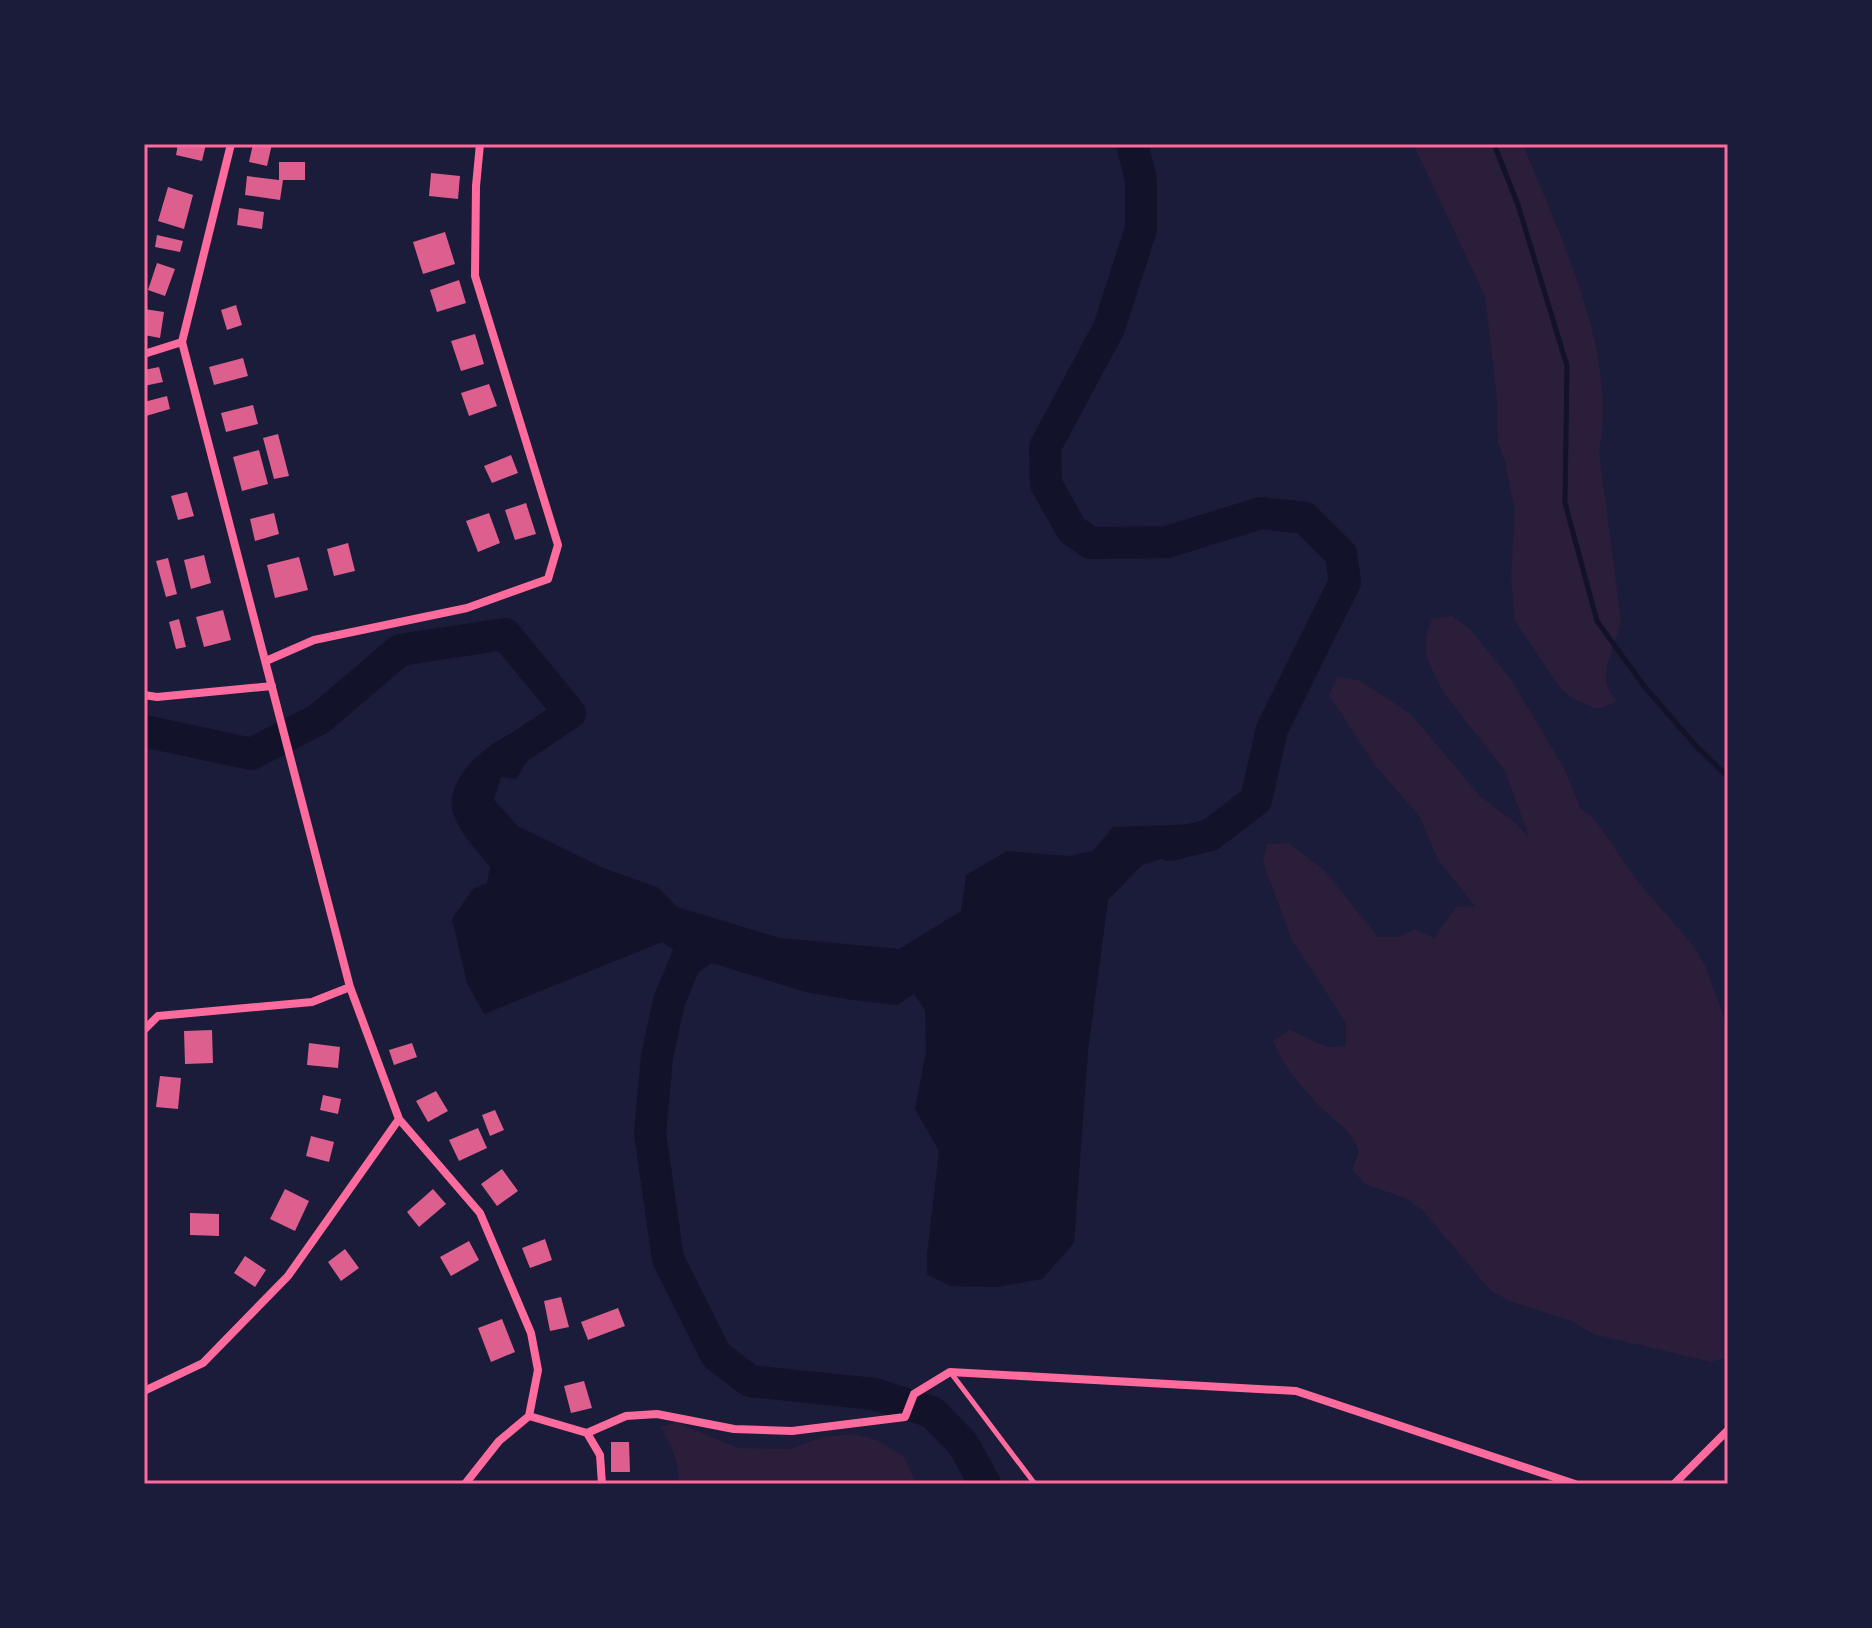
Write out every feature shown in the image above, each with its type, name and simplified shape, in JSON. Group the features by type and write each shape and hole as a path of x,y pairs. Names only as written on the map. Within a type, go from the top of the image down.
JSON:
{"street":[{"path":"231,144 182,342 350,987 399,1119 480,1213 531,1333 538,1370 529,1416 499,1441 465,1484"},
{"path":"266,661 314,640 467,608 548,579 558,545 475,276 476,186 480,144"},
{"path":"144,354 182,342"},
{"path":"144,695 157,697 272,686"},
{"path":"144,1030 158,1016 312,1002 350,987"},
{"path":"144,1391 203,1363 288,1276 399,1119"},
{"path":"529,1416 587,1433 626,1416 657,1414 734,1429 792,1431 905,1417 914,1394 950,1372 1296,1391 1575,1484"},
{"path":"1674,1484 1728,1430"},
{"path":"587,1433 600,1455 602,1484"}],"lane":[{"path":"950,1372 1035,1484"}],"shaded area":[{"path":"1413,144 1523,144 1582,295 1601,375 1603,414 1599,452 1621,621 1606,678 1617,702 1597,709 1575,700 1560,688 1515,621 1511,576 1515,512 1505,461 1498,443 1497,399 1485,296"},
{"path":"1452,616 1469,628 1510,678 1564,768 1580,808 1596,821 1634,877 1692,944 1704,963 1728,1028 1728,1357 1711,1362 1593,1334 1572,1321 1509,1301 1491,1291 1424,1212 1407,1199 1365,1184 1352,1170 1359,1151 1355,1142 1298,1082 1273,1041 1290,1030 1327,1047 1346,1046 1346,1023 1291,938 1263,862 1267,844 1289,843 1325,871 1378,937 1398,937 1415,929 1434,938 1456,907 1475,906 1438,860 1420,817 1375,765 1329,695 1337,677 1359,680 1411,714 1480,796 1529,837 1505,771 1444,693 1427,657 1426,637 1432,619"},
{"path":"555,723 538,743 516,779 501,777 494,800 518,826 601,867 659,888 677,907 780,938 899,949 961,911 966,875 1007,851 1069,856 1093,851 1113,827 1201,824 1210,835 1185,851 1142,865 1108,900 1088,1051 1074,1243 1042,1279 996,1287 950,1286 927,1274 939,1151 915,1109 926,1052 925,1010 914,994 897,1005 852,1000 806,992 712,963 690,978 686,958 662,942 484,1014 467,983 452,919 473,889 487,883 490,867 457,823 452,802 454,788 470,763 494,743 523,728"},
{"path":"676,1422 738,1448 791,1449 822,1437 855,1434 877,1440 904,1457 916,1484 678,1484 676,1461 661,1427"}],"building":[{"path":"178,144 206,144 202,161 176,155"},
{"path":"253,144 272,144 267,166 249,162"},
{"path":"279,162 305,162 305,180 283,180 280,200 245,195 247,176 279,180"},
{"path":"431,173 460,176 458,199 429,196"},
{"path":"168,187 193,195 184,229 158,221"},
{"path":"239,208 264,212 262,229 237,225"},
{"path":"445,232 455,264 423,274 413,242"},
{"path":"157,235 183,241 180,252 155,247"},
{"path":"157,263 175,269 165,296 148,290"},
{"path":"459,280 466,303 437,312 430,290"},
{"path":"236,305 242,325 227,330 221,310"},
{"path":"144,309 164,312 160,338 144,335"},
{"path":"475,334 484,364 461,371 451,341"},
{"path":"243,358 248,376 214,385 209,367"},
{"path":"159,367 163,382 144,386 144,370"},
{"path":"489,384 497,406 469,416 461,393"},
{"path":"167,396 170,409 146,416 144,402"},
{"path":"253,405 258,424 226,432 221,413"},
{"path":"278,434 289,476 274,479 263,438"},
{"path":"259,450 268,484 242,491 233,457"},
{"path":"511,455 518,473 492,483 484,466"},
{"path":"187,492 194,516 178,520 171,496"},
{"path":"526,503 536,534 515,540 505,510"},
{"path":"274,513 279,534 255,541 250,519"},
{"path":"489,513 500,543 478,552 466,521"},
{"path":"348,543 355,571 334,576 327,549"},
{"path":"204,555 211,583 191,589 184,560"},
{"path":"299,557 308,590 275,598 267,565"},
{"path":"168,558 177,594 166,597 156,561"},
{"path":"223,610 231,640 204,647 196,617"},
{"path":"179,619 186,647 176,649 169,622"},
{"path":"212,1030 213,1063 185,1064 184,1031"},
{"path":"309,1043 340,1047 338,1068 307,1065"},
{"path":"412,1043 417,1057 394,1065 389,1050"},
{"path":"160,1076 181,1078 178,1109 156,1107"},
{"path":"436,1091 448,1111 428,1122 416,1101"},
{"path":"323,1095 341,1099 338,1114 320,1110"},
{"path":"495,1110 504,1130 490,1136 482,1115"},
{"path":"478,1128 487,1148 459,1161 449,1140"},
{"path":"311,1136 334,1142 329,1162 306,1156"},
{"path":"502,1169 518,1191 497,1206 481,1184"},
{"path":"285,1189 309,1201 295,1231 270,1219"},
{"path":"433,1189 446,1204 419,1227 407,1212"},
{"path":"190,1213 219,1214 219,1236 190,1235"},
{"path":"545,1239 552,1260 530,1268 522,1248"},
{"path":"469,1241 479,1260 451,1276 440,1257"},
{"path":"345,1249 359,1268 341,1281 328,1262"},
{"path":"245,1256 266,1270 255,1287 234,1273"},
{"path":"561,1297 569,1327 550,1331 544,1301"},
{"path":"618,1308 625,1326 588,1340 581,1322"},
{"path":"502,1319 515,1352 491,1362 478,1328"},
{"path":"584,1381 592,1408 571,1413 564,1386"},
{"path":"611,1442 629,1442 630,1472 611,1472"}],"waterway":[{"path":"1132,144 1141,180 1141,229 1109,328 1045,447 1046,484 1072,530 1091,543 1167,542 1261,513 1305,518 1341,554 1345,582 1272,729 1256,800 1210,835 1170,845"},
{"path":"1494,144 1518,205 1567,366 1565,503 1597,621 1644,686 1696,746 1728,777"},
{"path":"144,731 251,754 319,719 400,650 505,634 570,713 521,746"},
{"path":"698,932 669,1001 657,1057 650,1133 668,1259 716,1355 750,1381 874,1394 932,1412 963,1444 985,1484"}]}
